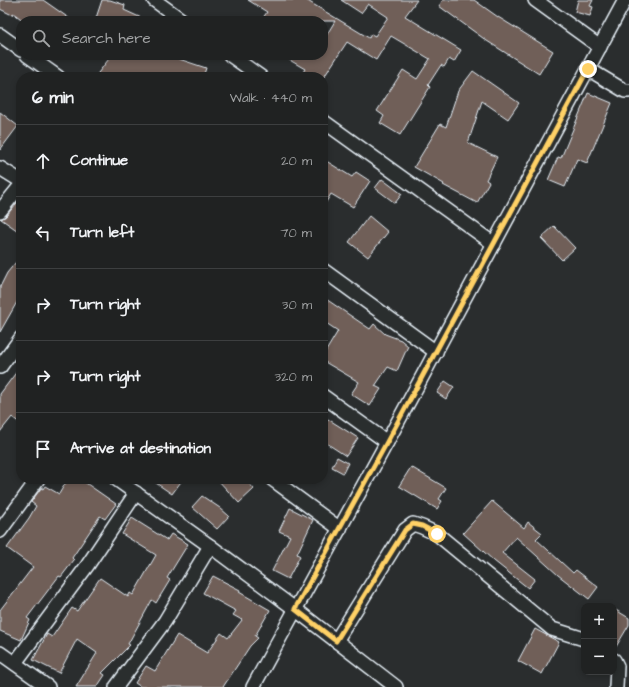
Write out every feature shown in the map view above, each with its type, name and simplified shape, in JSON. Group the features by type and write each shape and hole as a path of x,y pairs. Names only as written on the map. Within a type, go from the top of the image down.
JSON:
{"street":[{"path":"154,0 176,16"},
{"path":"535,0 600,47"},
{"path":"253,687 436,352 625,0"},
{"path":"0,35 16,46"},
{"path":"34,60 51,72"},
{"path":"237,60 254,72"},
{"path":"588,69 626,91 629,91"},
{"path":"328,125 494,244"},
{"path":"0,168 16,178"},
{"path":"0,211 16,191"},
{"path":"328,274 436,352"},
{"path":"0,367 16,345"},
{"path":"328,400 387,442"},
{"path":"0,531 34,484"},
{"path":"123,484 295,609 396,687"},
{"path":"279,484 340,529"},
{"path":"15,663 87,566 136,493"},
{"path":"336,641 405,530 413,524 422,526 437,534 552,629 581,638"},
{"path":"116,687 165,621 210,546"},
{"path":"0,653 48,687"},
{"path":"616,687 617,675"}],"building":[{"path":"0,0 43,0 66,16 17,16 13,13 12,15 0,9"},
{"path":"102,0 110,0 125,5 124,10 137,16 97,16"},
{"path":"248,0 306,0 369,38 371,34 375,36 388,17 368,4 361,13 341,0 417,0 405,16 461,50 454,62 449,59 444,67 441,65 428,85 430,87 400,135 380,123 384,116 377,111 403,70 417,79 430,59 391,36 376,60 347,42 327,72 303,72 305,69 290,60 328,60 328,33 335,21 328,21 328,16 264,16 267,12"},
{"path":"443,0 474,0 498,17 553,51 539,74 487,41 439,6"},
{"path":"578,0 593,0 590,6 593,7 590,16 575,12"},
{"path":"108,60 182,60 206,68 205,72 99,72"},
{"path":"473,71 519,103 508,119 482,101 468,143 497,157 486,180 489,182 477,203 443,185 444,184 414,167 440,124 446,127 458,91"},
{"path":"588,93 612,103 587,163 577,159 565,187 548,180 558,157 561,158"},
{"path":"0,112 16,124 16,129 0,150"},
{"path":"328,162 352,177 356,172 370,181 353,207 331,194 328,199"},
{"path":"382,179 402,194 395,203 375,188"},
{"path":"16,204 16,230 1,219 6,216"},
{"path":"369,216 388,232 368,257 349,242"},
{"path":"554,226 575,248 562,260 541,238"},
{"path":"16,262 16,304 0,332 0,287 7,273"},
{"path":"328,300 370,329 374,324 385,334 401,340 408,346 397,371 388,367 375,386 381,389 370,406 351,394 359,382 328,364 328,348 338,331 328,324"},
{"path":"16,373 16,420 12,417 0,432 0,394"},
{"path":"445,381 454,387 446,399 437,393"},
{"path":"328,419 358,438 346,456 328,444"},
{"path":"337,457 348,463 343,473 332,467"},
{"path":"411,467 446,488 439,499 442,501 437,509 399,486"},
{"path":"65,484 87,484 116,504 105,519 100,516 72,558 74,560 61,577 59,576 27,618 30,620 21,640 0,631 0,610 33,567 7,548 36,506 31,502 41,488 43,489 45,486 59,494"},
{"path":"157,484 179,484 172,494"},
{"path":"222,484 250,484 254,489 239,503"},
{"path":"202,496 229,516 217,529 192,507"},
{"path":"492,501 524,528 528,522 542,533 536,539 573,573 576,570 598,587 589,599 558,575 516,537 502,553 535,579 528,588 494,561 463,533"},
{"path":"290,508 313,520 297,554 300,556 288,579 272,571 290,536 279,531"},
{"path":"132,518 167,540 171,534 188,544 167,578 170,580 156,603 152,600 128,644 130,645 102,673 105,675 97,687 76,687 97,653 77,639 59,673 33,660 47,634 52,637 72,608 77,611 100,578 128,597 130,593 133,595 156,555 122,534"},
{"path":"213,576 240,590 239,592 270,610 255,636 258,638 250,646 223,687 141,687 135,683 146,666 155,671 177,635 207,653 221,633 228,638 242,620 233,615 236,611 203,593"},
{"path":"617,611 629,618 629,625 617,645"},
{"path":"535,629 559,642 542,674 518,661"}],"route":[{"path":"437,534 422,526 413,524 405,530 336,641 295,609 436,352 588,69"}]}
